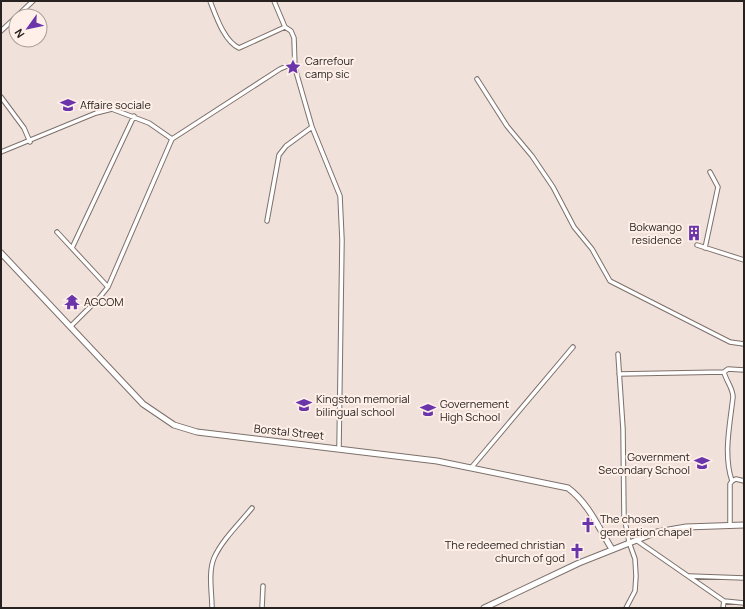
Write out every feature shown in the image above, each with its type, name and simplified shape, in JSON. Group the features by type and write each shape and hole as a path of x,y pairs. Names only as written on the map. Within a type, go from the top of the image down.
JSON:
{"street":[{"path":"26,8 33,1"},
{"path":"210,1 220,24 233,45 239,48 286,27"},
{"path":"274,1 286,27 291,31 294,38 295,68 312,127 340,196 342,240 339,448"},
{"path":"71,326 108,287 172,139 280,69 287,66 295,68"},
{"path":"476,79 507,126 532,156 553,187 574,227 592,250 610,281 730,342 744,344"},
{"path":"1,97 24,128 30,142"},
{"path":"1,152 112,109 134,116 149,123 172,139"},
{"path":"72,248 134,116"},
{"path":"267,222 279,155 286,146 312,127"},
{"path":"705,248 718,187 710,172"},
{"path":"57,232 108,287"},
{"path":"697,245 744,260"},
{"name":"Borstal Street","path":"1,253 143,404 174,425 197,432 437,461 568,488 580,497 591,512 612,549"},
{"path":"470,468 573,347"},
{"path":"618,354 623,428 624,516 629,542 635,559 636,576 635,591 626,608"},
{"path":"619,374 724,372 728,369 744,370"},
{"path":"724,372 725,379 731,389 733,397 728,454 729,473 732,481 730,484 730,525"},
{"path":"732,481 736,479 744,481"},
{"path":"212,608 212,569 214,559 222,544 252,508"},
{"path":"484,608 612,549 657,532 686,527 744,525"},
{"path":"636,539 724,601 744,603"},
{"path":"689,576 744,578"},
{"path":"262,608 263,586"},
{"path":"723,608 724,601"}],"place":[{"name":"Carrefour camp sic","path":"293,67"},
{"name":"Affaire sociale","path":"68,105"},
{"name":"Bokwango residence","path":"694,233"},
{"name":"AGCOM","path":"72,302"},
{"name":"Kingston memorial bilingual school","path":"304,405"},
{"name":"Governement High School","path":"428,410"},
{"name":"Government Secondary School","path":"702,463"},
{"name":"The chosen generation chapel","path":"588,525"},
{"name":"The redeemed christian church of god","path":"577,551"}]}
